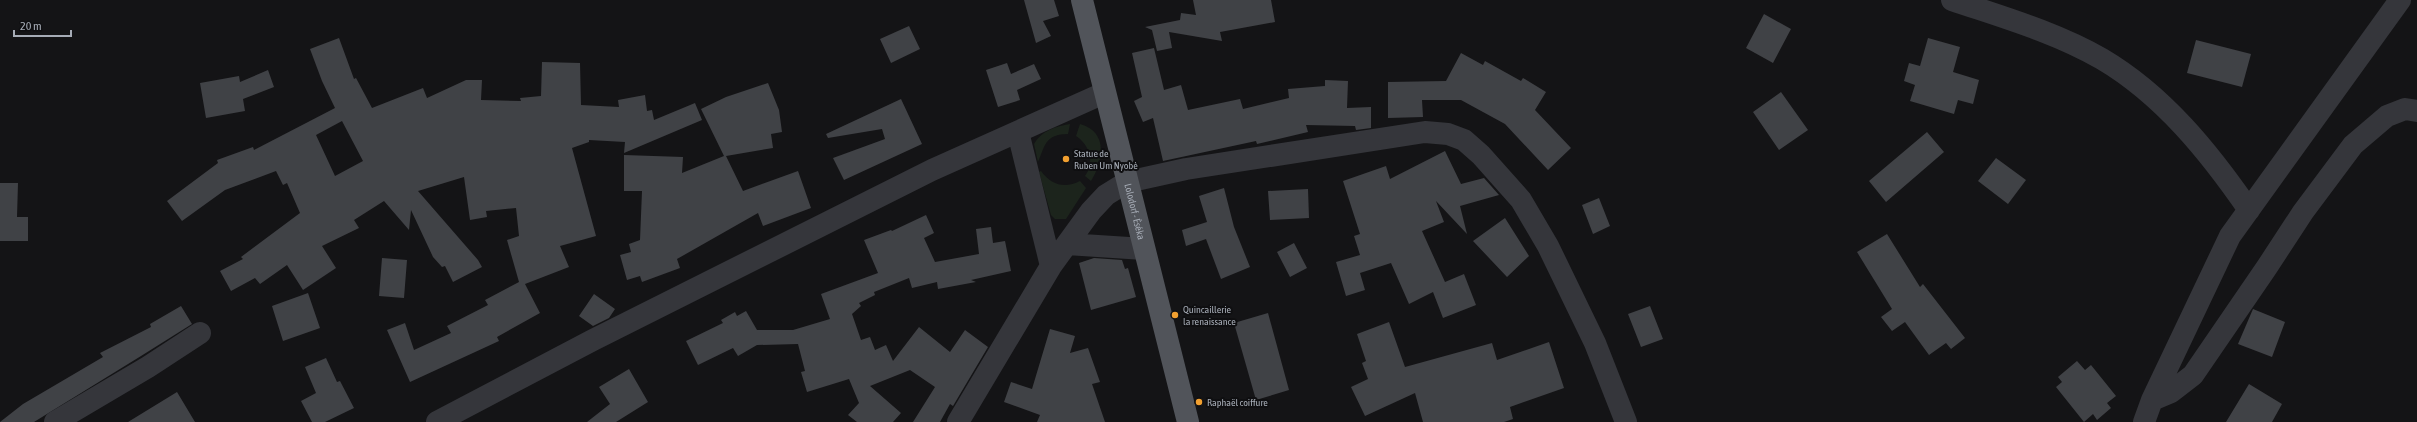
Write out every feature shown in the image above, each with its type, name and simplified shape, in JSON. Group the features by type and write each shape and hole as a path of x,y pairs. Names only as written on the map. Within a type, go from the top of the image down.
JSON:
{"main road":[{"name":"Lolodorf - Éséka","path":"1082,0 1104,93 1188,422"}],"street":[{"path":"1952,0 2065,41 2122,72 2171,112 2221,169 2249,210"},
{"path":"2144,422 2152,400 2230,236 2400,0"},
{"path":"437,422 600,337 918,177 1104,93"},
{"path":"2152,400 2171,392 2193,375 2303,212 2354,145 2387,116 2405,109 2417,111"},
{"path":"1018,132 1051,266"},
{"path":"958,422 1051,266 1091,211 1106,195 1127,182 1186,169 1425,132 1448,134 1464,140 1481,155 1521,200 1548,246 1595,343 1626,422"},
{"path":"1067,244 1144,249"},
{"path":"55,422 148,367 200,333"}],"shaded area":[{"path":"1070,124 1068,134 1055,136 1047,142 1038,162 1034,144 1037,139 1049,130"},
{"path":"1080,124 1089,128 1096,134 1101,148 1098,165 1091,181 1085,176 1090,166 1090,154 1085,144 1076,136"},
{"path":"1041,171 1049,180 1059,184 1069,185 1080,181 1086,188 1066,219 1055,219 1051,215 1039,172"}],"building":[{"path":"1024,0 1054,0 1059,16 1043,21 1051,36 1036,43"},
{"path":"1193,0 1271,0 1275,22 1220,32 1222,41 1169,32 1172,48 1157,51 1152,30 1145,27 1180,20 1181,13 1196,15"},
{"path":"1764,14 1791,29 1773,63 1746,48"},
{"path":"909,26 920,49 891,63 880,39"},
{"path":"339,38 354,79 356,78 372,108 423,88 427,98 466,80 482,80 481,100 521,101 520,98 541,96 542,62 580,63 581,105 619,107 618,100 645,95 647,111 652,110 654,120 695,103 702,120 624,153 625,142 589,140 589,142 572,148 596,236 560,246 569,267 525,284 540,313 497,337 499,341 410,382 387,330 405,323 414,350 451,333 447,326 488,305 485,300 519,282 507,240 519,236 516,208 486,211 487,217 470,220 464,177 418,191 478,260 482,267 453,282 445,266 442,267 433,257 411,210 409,230 384,201 354,220 359,228 322,246 336,268 303,290 287,265 260,284 255,278 231,291 220,271 243,259 241,257 300,213 287,183 283,185 276,171 225,190 182,221 167,201 218,163 217,160 253,147 254,150 335,108 322,81 310,49","holes":["342,121 363,161 335,176 316,135"]},
{"path":"1928,38 1960,47 1953,72 1979,80 1973,104 1958,100 1954,114 1910,101 1915,85 1904,81 1909,63 1920,66"},
{"path":"2196,40 2251,54 2242,87 2187,73"},
{"path":"1154,48 1164,90 1181,85 1188,110 1240,99 1243,109 1289,98 1288,89 1325,86 1325,80 1348,81 1347,108 1371,107 1371,128 1356,130 1355,126 1306,125 1308,132 1257,144 1256,141 1163,161 1153,118 1143,122 1134,101 1142,97 1132,53"},
{"path":"1461,53 1483,65 1485,61 1521,81 1523,78 1546,92 1535,110 1571,148 1548,170 1505,124 1461,100 1422,100 1423,117 1388,118 1388,82 1446,81"},
{"path":"1007,63 1011,74 1034,64 1041,79 1017,90 1020,100 998,107 986,70"},
{"path":"268,70 274,87 243,99 245,111 206,118 200,83 239,76 240,82"},
{"path":"768,83 779,110 782,132 771,134 773,148 726,156 743,191 798,171 811,208 763,226 758,213 677,259 680,268 642,282 640,276 627,280 620,255 631,252 629,244 640,240 642,191 624,191 624,155 683,157 682,173 724,156 701,109 726,97"},
{"path":"1781,92 1808,130 1779,150 1753,112"},
{"path":"901,99 922,144 844,180 833,158 885,139 882,129 828,138 826,134"},
{"path":"1927,132 1944,152 1886,202 1869,181"},
{"path":"1445,151 1461,184 1484,178 1499,195 1460,206 1467,234 1436,201 1444,222 1422,231 1445,282 1464,274 1476,305 1443,318 1433,292 1409,304 1391,263 1360,273 1365,290 1346,296 1336,262 1360,255 1354,236 1360,234 1343,181 1386,166 1390,179"},
{"path":"1996,158 2026,180 2008,204 1978,181"},
{"path":"0,183 18,183 17,217 28,217 28,241 0,241"},
{"path":"1224,188 1234,227 1250,267 1221,279 1206,239 1186,246 1182,230 1207,222 1199,196"},
{"path":"1308,189 1309,218 1270,220 1268,191"},
{"path":"1599,198 1610,226 1593,234 1582,205"},
{"path":"926,215 934,233 924,238 935,262 979,254 976,229 991,227 993,243 1005,241 1011,271 971,280 976,282 938,289 937,282 912,288 909,278 874,292 875,295 859,303 861,306 852,314 861,340 870,337 875,350 886,345 893,361 919,327 950,352 965,330 988,347 953,406 950,404 940,422 913,422 935,387 910,370 870,386 901,413 893,422 857,422 848,415 859,403 849,379 807,392 801,372 805,371 798,344 757,345 738,356 733,348 698,365 686,341 723,323 721,320 735,312 737,316 746,311 757,330 793,330 830,319 821,294 878,273 864,240 891,230 892,231"},
{"path":"1505,218 1529,256 1507,277 1473,241"},
{"path":"1887,234 1920,287 1923,284 1965,338 1951,349 1946,343 1929,355 1905,322 1892,331 1881,317 1892,309 1857,252"},
{"path":"1294,243 1307,268 1290,277 1277,252"},
{"path":"382,258 407,260 404,298 379,296"},
{"path":"1094,258 1122,260 1125,269 1128,268 1136,297 1091,310 1079,263"},
{"path":"308,293 320,328 283,341 272,306"},
{"path":"594,294 615,309 609,318 593,326 579,316"},
{"path":"181,306 192,324 34,422 0,422 23,404 103,357 100,353 151,327 150,324"},
{"path":"1650,306 1663,339 1641,347 1628,314"},
{"path":"2253,309 2285,322 2272,357 2238,344"},
{"path":"1268,313 1289,390 1256,400 1234,323"},
{"path":"1389,322 1405,367 1492,343 1497,360 1549,342 1564,388 1510,407 1513,419 1504,422 1423,422 1415,393 1365,416 1351,387 1368,379 1362,363 1366,361 1357,334"},
{"path":"1050,329 1075,336 1070,353 1088,348 1100,382 1092,384 1105,422 1037,422 1040,415 1004,402 1011,382 1032,389"},
{"path":"326,358 337,382 340,381 354,408 325,422 312,422 301,401 316,393 305,367"},
{"path":"2077,361 2085,370 2091,365 2116,396 2107,403 2111,408 2097,420 2093,414 2084,422 2056,387 2062,382 2058,377"},
{"path":"629,369 648,402 616,422 587,422 610,404 599,387"},
{"path":"2249,384 2282,404 2272,422 2226,422"},
{"path":"177,392 195,422 128,422"}],"place":[{"name":"Statue de Ruben Um Nyobè","path":"1066,159"},
{"name":"Quincaillerie la renaissance","path":"1175,315"},
{"name":"Raphaël coiffure","path":"1199,402"}]}
